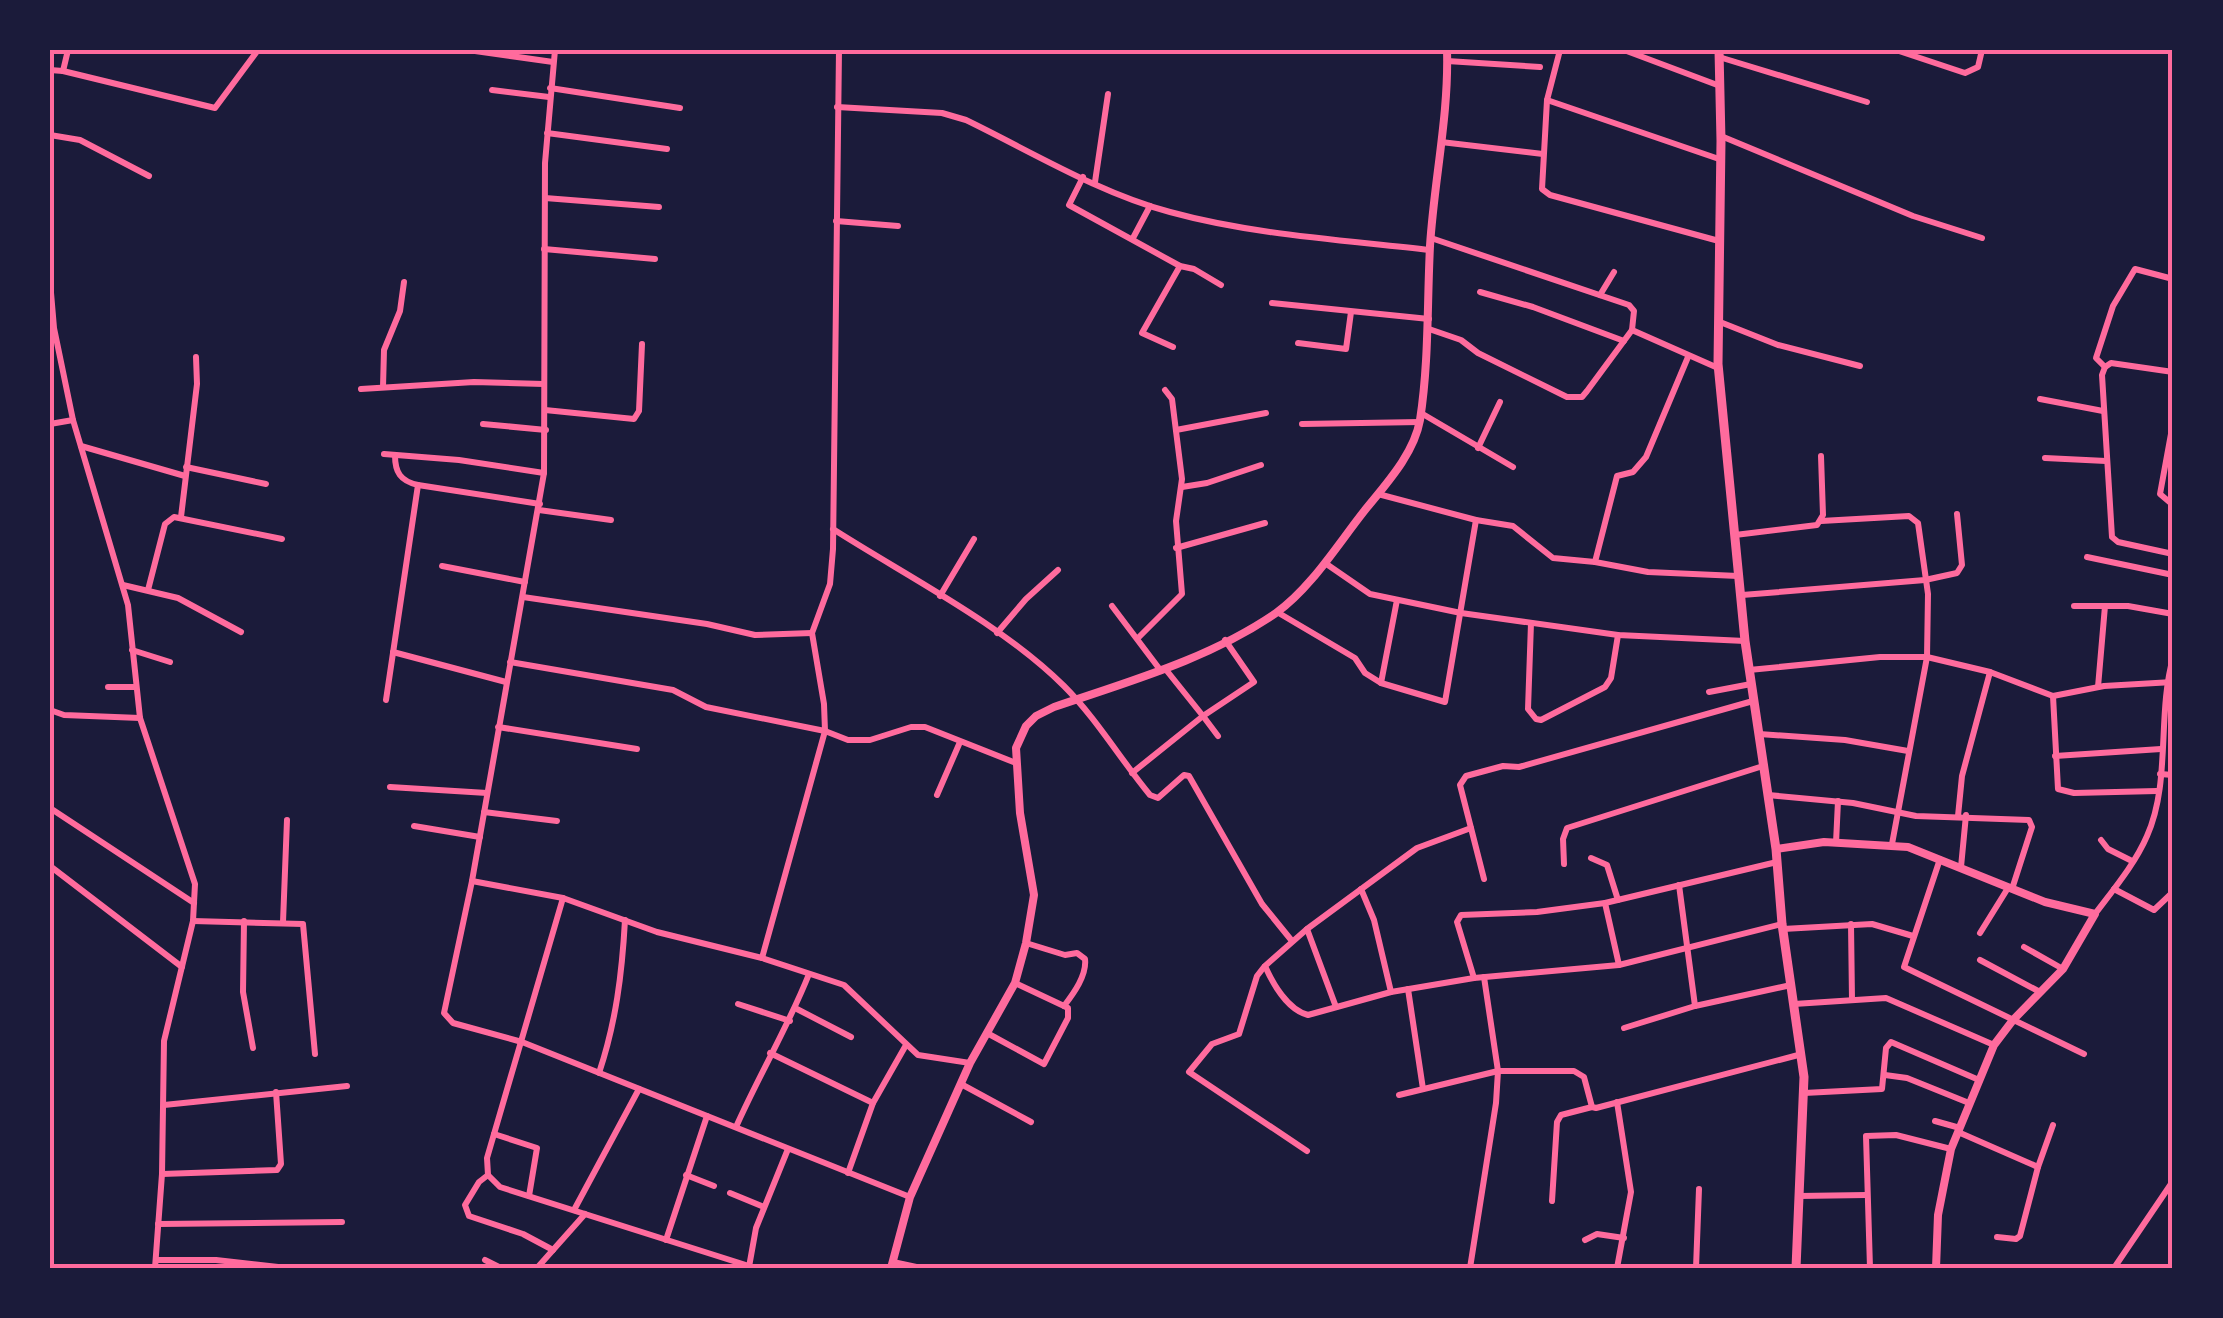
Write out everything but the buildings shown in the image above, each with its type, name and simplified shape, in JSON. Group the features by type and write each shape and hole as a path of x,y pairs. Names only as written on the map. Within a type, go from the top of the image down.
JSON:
{"main road":[{"path":"1719,53 1718,368 1749,670 1802,1054 1804,1093 1796,1268"}],"street":[{"path":"62,70 68,50"},
{"path":"50,70 215,108 258,50"},
{"path":"468,50 511,53 553,62"},
{"path":"555,50 545,198 544,473 472,881 444,1013 453,1023 522,1042 910,1197"},
{"path":"762,958 825,730 812,633 830,584 833,529 839,50"},
{"path":"922,1268 892,1265 910,1197 970,1063 1015,983 1026,943 1034,885 1025,849 1016,748 1026,726 1036,716 1076,699 1164,671 1277,612 1324,562 1400,466 1420,417 1447,50"},
{"path":"1560,50 1546,100 1540,186 1550,195 1720,242"},
{"path":"1624,50 1720,86"},
{"path":"1896,50 1965,72 1978,66 1982,50"},
{"path":"1719,53 1867,102"},
{"path":"1447,60 1540,67"},
{"path":"550,88 680,108"},
{"path":"492,90 549,98"},
{"path":"1094,182 1108,94"},
{"path":"1546,100 1719,159"},
{"path":"837,108 942,113 966,120 1150,206 1230,224 1430,250"},
{"path":"547,133 667,148"},
{"path":"50,135 80,140 149,176"},
{"path":"1721,136 1913,216 1982,238"},
{"path":"1440,142 1544,154"},
{"path":"1083,176 1069,205 1221,285"},
{"path":"545,198 659,208"},
{"path":"1133,238 1150,206"},
{"path":"836,221 898,226"},
{"path":"1429,329 1461,340 1478,353 1576,398 1588,392 1632,330 1634,308 1431,238"},
{"path":"544,250 655,260"},
{"path":"1173,348 1142,333 1180,266"},
{"path":"2105,367 2096,358 2113,306 2135,269 2173,279"},
{"path":"1600,295 1614,272"},
{"path":"50,281 52,328 73,420 123,585 140,718 194,884 193,921 164,1041 156,1264 216,1260 287,1268"},
{"path":"383,388 384,350 400,311 404,282"},
{"path":"1480,292 1624,340"},
{"path":"1272,302 1428,319"},
{"path":"1298,342 1346,349 1350,312"},
{"path":"1720,322 1778,345 1860,366"},
{"path":"1632,330 1718,368"},
{"path":"545,410 634,419 639,411 642,344"},
{"path":"1595,562 1618,476 1633,472 1646,457 1688,357"},
{"path":"181,516 197,384 196,358"},
{"path":"2173,372 2111,364 2102,375 2114,540 2173,554"},
{"path":"362,388 474,382 544,384"},
{"path":"1138,638 1182,594 1176,522 1182,487 1170,394 1165,390"},
{"path":"2040,399 2104,411"},
{"path":"1478,448 1500,402"},
{"path":"1176,430 1266,412"},
{"path":"1302,424 1420,417 1513,467"},
{"path":"50,424 73,420"},
{"path":"2173,423 2160,494 2173,504"},
{"path":"483,424 546,430"},
{"path":"80,446 186,472 266,484"},
{"path":"384,454 544,473"},
{"path":"395,454 398,475 406,482 611,520"},
{"path":"1821,456 1821,521"},
{"path":"2045,458 2106,461"},
{"path":"1182,487 1207,483 1262,464"},
{"path":"386,700 418,484"},
{"path":"1378,494 1512,526 1553,558 1648,572 1739,576"},
{"path":"1742,595 1925,580 1958,573 1957,514"},
{"path":"148,590 168,519 181,516 282,539"},
{"path":"1736,535 1813,528 1821,521 1909,516 1918,523 1925,580 1926,658 1892,844"},
{"path":"1277,612 1356,658 1364,673 1446,702 1476,520"},
{"path":"1176,548 1266,523"},
{"path":"833,529 997,633 1046,670 1076,699 1155,798 1184,775 1189,776 1262,904 1292,941"},
{"path":"940,596 974,539"},
{"path":"2087,557 2173,575"},
{"path":"1324,562 1370,594 1461,613 1618,634 1746,640"},
{"path":"442,566 526,582"},
{"path":"997,633 1058,570"},
{"path":"123,585 178,598 241,632"},
{"path":"523,598 706,624 756,635 812,633"},
{"path":"1381,682 1397,600"},
{"path":"1112,606 1218,736"},
{"path":"2074,606 2133,606 2173,614"},
{"path":"2098,688 2105,606"},
{"path":"1531,623 1528,709 1531,716 1540,720 1605,688 1611,678 1618,634"},
{"path":"1132,773 1203,716 1254,682 1225,640"},
{"path":"132,650 170,662"},
{"path":"393,652 506,682"},
{"path":"1749,670 1880,657 1926,658 1990,672 2053,696 2170,681"},
{"path":"1936,1268 1938,1214 1951,1149 1994,1045 2064,969 2148,835 2158,791 2173,658"},
{"path":"510,662 673,690 706,707 825,730 858,741 918,726 1016,762"},
{"path":"1962,867 1962,776 1990,672"},
{"path":"1710,692 1751,684"},
{"path":"108,687 136,688"},
{"path":"2053,696 2055,786 2061,792 2158,791"},
{"path":"1484,879 1460,784 1466,776 1502,766 1519,766 1753,700"},
{"path":"50,710 64,715 140,718"},
{"path":"498,727 637,749"},
{"path":"1759,734 1845,740 1908,751"},
{"path":"937,795 960,742"},
{"path":"2055,756 2161,749"},
{"path":"1564,864 1563,839 1567,828 1763,766"},
{"path":"2160,774 2173,775"},
{"path":"390,787 487,793"},
{"path":"1768,794 1896,812 2031,822 2010,888 1980,933"},
{"path":"1836,843 1838,801"},
{"path":"50,808 194,903"},
{"path":"484,812 557,821"},
{"path":"283,922 288,820"},
{"path":"414,826 480,837"},
{"path":"1306,1151 1188,1072 1212,1044 1239,1034 1257,976 1292,941 1418,848 1471,828"},
{"path":"2101,840 2108,849 2132,861"},
{"path":"1776,849 1836,843 1892,844 1962,867 2045,902 2095,914"},
{"path":"1591,858 1607,865 1618,900"},
{"path":"1940,859 1904,966 2084,1054"},
{"path":"1474,978 1457,922 1461,916 1605,904 1777,862"},
{"path":"50,866 182,967"},
{"path":"472,881 562,898 667,935 810,974 855,992 918,1055 970,1063"},
{"path":"1678,885 1695,1006"},
{"path":"1362,888 1392,992"},
{"path":"2114,889 2154,910 2173,892"},
{"path":"562,898 487,1158 488,1176 500,1187 749,1267 764,1206 788,1149"},
{"path":"1605,904 1619,964"},
{"path":"600,1073 613,1034 620,993 625,920"},
{"path":"193,921 300,922 304,930 315,1054"},
{"path":"244,922 244,992 253,1048"},
{"path":"1852,924 1852,1000"},
{"path":"1265,966 1277,988 1308,1015 1392,992 1474,978 1619,964 1783,926 1882,925 1914,936"},
{"path":"1307,929 1336,1006"},
{"path":"1026,943 1064,955 1077,953 1085,960 1078,985 1064,1006"},
{"path":"2024,947 2064,969"},
{"path":"1980,960 2040,992"},
{"path":"736,1127 810,974"},
{"path":"1470,1268 1498,1071 1484,978"},
{"path":"986,1032 1044,1064 1068,1018 1068,1008 1015,983"},
{"path":"1624,1028 1695,1006 1792,985"},
{"path":"1408,989 1423,1089"},
{"path":"1794,1004 1891,1000 1994,1045"},
{"path":"738,1004 790,1021"},
{"path":"795,1008 851,1036"},
{"path":"1804,1093 1879,1091 1884,1086 1886,1048 1891,1042 1979,1080"},
{"path":"848,1173 873,1103 906,1045"},
{"path":"770,1053 873,1103"},
{"path":"1552,1202 1557,1122 1561,1115 1802,1054"},
{"path":"1399,1095 1498,1071 1580,1072 1592,1107"},
{"path":"1884,1076 1907,1078 1970,1104"},
{"path":"960,1084 1031,1122"},
{"path":"164,1105 347,1086"},
{"path":"574,1210 639,1089"},
{"path":"162,1174 277,1170 281,1164 276,1092"},
{"path":"1617,1102 1631,1192 1617,1268"},
{"path":"666,1240 707,1116"},
{"path":"1936,1121 2038,1167"},
{"path":"1998,1237 2020,1236 2054,1125"},
{"path":"494,1134 538,1148 529,1196"},
{"path":"1870,1268 1867,1136 1896,1135 1951,1149"},
{"path":"686,1175 714,1186"},
{"path":"488,1176 470,1194 466,1212 553,1250"},
{"path":"2114,1268 2173,1182"},
{"path":"1696,1268 1698,1189"},
{"path":"730,1193 764,1206"},
{"path":"1799,1196 1866,1195"},
{"path":"537,1268 585,1214"},
{"path":"158,1224 342,1222"},
{"path":"1585,1240 1598,1234 1624,1238"},
{"path":"485,1260 501,1268"}]}
